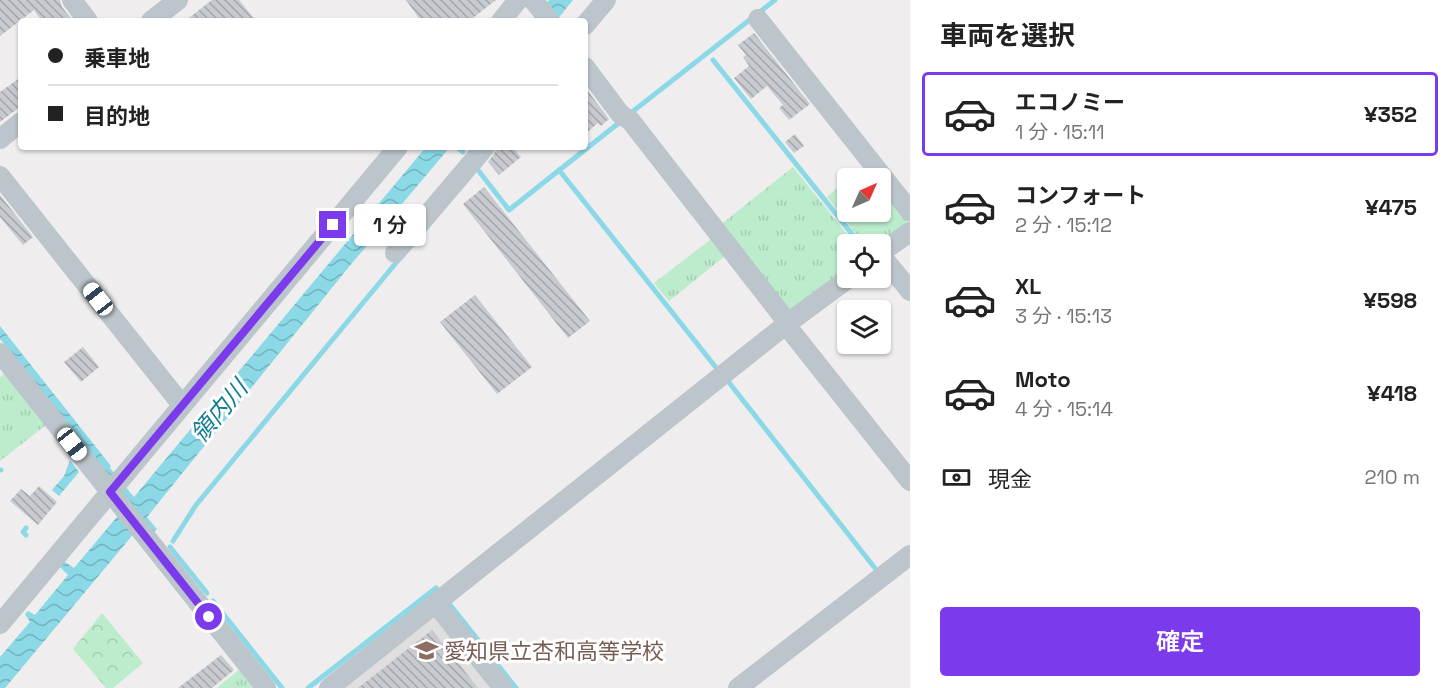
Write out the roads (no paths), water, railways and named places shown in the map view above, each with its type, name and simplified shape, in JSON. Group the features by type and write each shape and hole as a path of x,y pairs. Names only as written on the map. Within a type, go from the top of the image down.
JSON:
{"street":[{"path":"72,0 86,18"},
{"path":"155,18 178,0"},
{"path":"504,18 519,0"},
{"path":"533,0 548,18"},
{"path":"588,22 606,0"},
{"path":"758,19 910,211"},
{"path":"588,71 621,115 630,120 910,481"},
{"path":"0,139 18,125"},
{"path":"0,624 395,150"},
{"path":"395,253 482,150"},
{"path":"0,176 182,405"},
{"path":"891,245 910,232"},
{"path":"891,267 910,291"},
{"path":"329,688 787,324 837,287"},
{"path":"0,353 266,688"},
{"path":"738,688 910,555"},
{"path":"436,604 503,688"}],"water":[{"path":"549,0 573,0 558,18 534,18"},
{"name":"領内川","path":"423,150 447,150 348,268 147,517 157,529 154,532 136,531 5,688 0,688 0,657 30,622 25,614 28,611 35,615 68,575 58,565 62,560 74,568 121,512 119,488 124,485 134,497"},
{"path":"0,326 111,466 114,473 109,477 0,339"},
{"path":"70,460 79,472 59,496 52,490 64,476"}],"waterway":[{"path":"632,112 775,0"},
{"path":"713,60 852,234"},
{"path":"588,147 620,122"},
{"path":"478,170 509,210 585,150"},
{"path":"559,170 718,370"},
{"path":"173,541 196,505 400,258"},
{"path":"727,380 878,572"},
{"path":"26,528 23,532 26,535"},
{"path":"170,547 207,593"},
{"path":"308,688 436,588"},
{"path":"213,601 282,688"},
{"path":"451,606 516,688"}],"place":[{"name":"愛知県立杏和高等学校","path":"426,651"}]}
